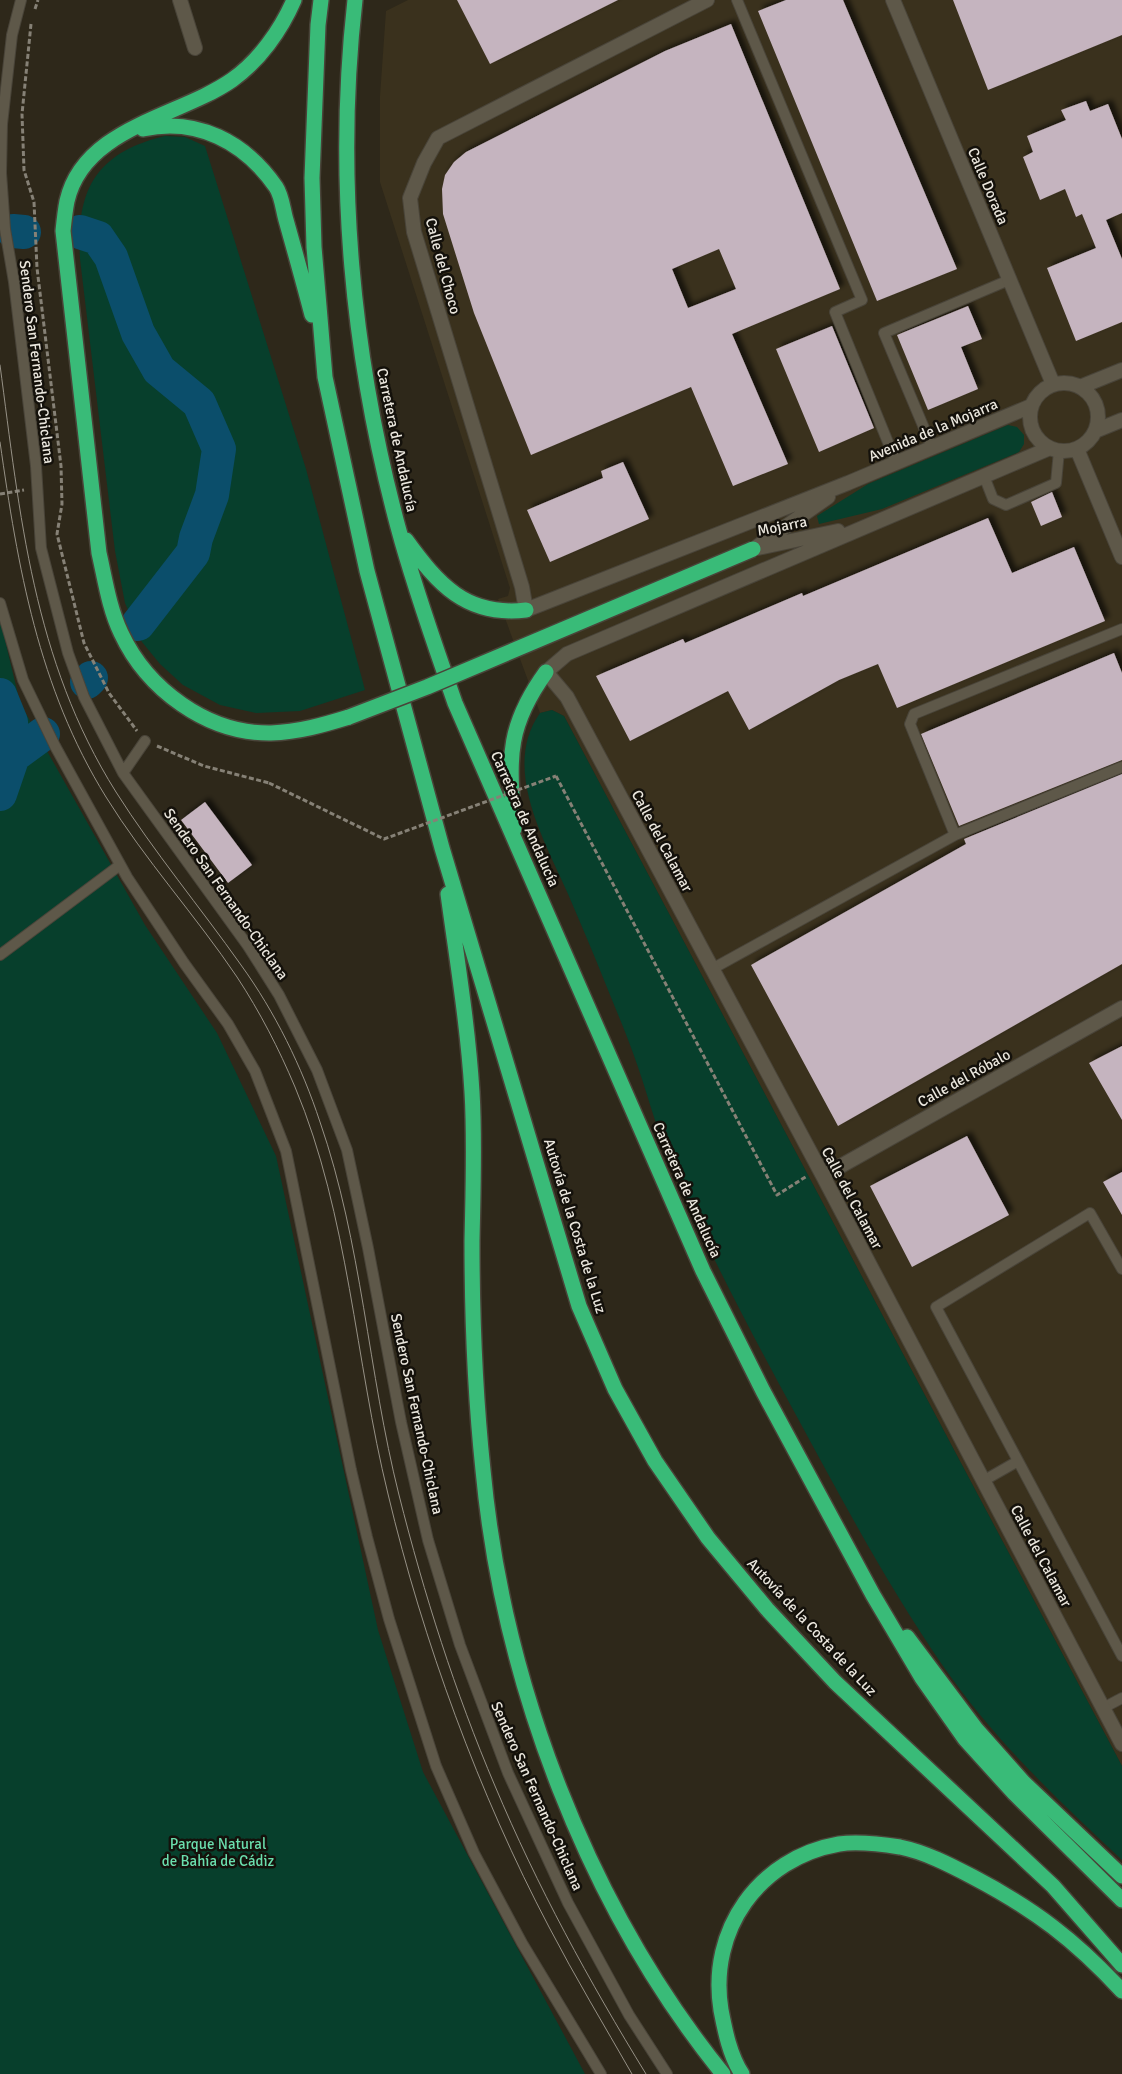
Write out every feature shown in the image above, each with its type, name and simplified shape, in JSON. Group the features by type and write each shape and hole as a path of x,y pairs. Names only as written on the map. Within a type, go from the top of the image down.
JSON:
{"highway":[{"path":"294,0 274,37 234,79 184,107 159,114 122,134 89,160 77,176 67,200 63,231 99,552 109,599 120,632 149,678 173,698 217,722 252,731 282,732 305,730 349,717 426,687 753,549"},
{"path":"321,0 318,26 312,178 321,348 325,377 367,571 442,848 472,1091 474,1363 483,1472 495,1557 519,1666 549,1762 586,1852 631,1937 671,2003 700,2046 722,2074"},
{"name":"Carretera de Andalucía","path":"355,0 346,151 349,245 364,368 382,461 398,528 429,628 455,703 703,1271 763,1391 873,1595"},
{"path":"122,134 160,125 191,127 218,134 243,150 277,189 321,348"},
{"path":"398,528 430,573 452,593 472,605 506,612 526,610"},
{"path":"515,840 510,760 514,738 521,712 546,672"},
{"name":"Autovía de la Costa de la Luz","path":"442,848 579,1306 615,1389 655,1461 708,1538 767,1609 835,1682 1053,1886 1122,1965"},
{"path":"873,1595 935,1671 976,1729 1023,1782 1122,1876"},
{"path":"873,1595 922,1678 965,1739 1014,1793 1122,1900"},
{"path":"742,2074 725,2032 720,2000 720,1965 727,1937 739,1911 754,1889 768,1875 788,1863 840,1844 871,1844 901,1847 944,1862 1003,1893 1052,1925 1090,1956 1122,1991"}],"street":[{"path":"180,0 195,48"},
{"name":"Calle del Choco","path":"526,610 522,586 414,232 410,198 424,162 438,138 708,0"},
{"name":"Calle Dorada","path":"893,0 1053,384"},
{"path":"1080,387 1122,370"},
{"path":"1054,450 1038,439 1031,426 1031,406 1043,389 1053,384 1068,383 1080,387 1094,402 1098,411 1095,431"},
{"name":"Avenida de la Mojarra","path":"848,483 1031,406"},
{"path":"546,672 567,654 867,525 984,476 1054,450 1077,449 1095,431 1122,420"},
{"path":"1077,449 1122,557"},
{"path":"526,610 848,483"},
{"name":"Mojarra","path":"753,549 848,483"},
{"name":"Mojarra","path":"753,549 867,525"},
{"name":"Calle del Calamar","path":"546,672 567,697 1122,1744"},
{"name":"Calle del Róbalo","path":"820,1172 1122,1008"}],"lane":[{"name":"Sendero San Fernando-Chiclana","path":"21,0 12,35 2,124 1,173 4,229 14,282 38,488 41,548 61,629 84,697 123,774 248,946 279,995 317,1070 347,1150 368,1248 401,1422 428,1540 463,1654 508,1774 568,1903 629,2015 667,2074"},
{"path":"737,0 862,300 835,312 896,462"},
{"path":"932,447 884,334 1009,280"},
{"path":"984,476 993,499 1006,505 1056,483 1054,450"},
{"path":"0,604 23,680 55,746 120,865 184,963 228,1024 255,1070 286,1151 351,1470 388,1619 436,1766 474,1853 517,1935 601,2074"},
{"path":"955,835 910,724 914,714 1122,628"},
{"path":"123,774 145,741"},
{"path":"712,969 955,835 1122,767"},
{"path":"0,955 120,865"},
{"path":"1122,1269 1090,1213 936,1307 1122,1656"},
{"path":"983,1481 1018,1461"},
{"path":"1103,1708 1122,1698"}],"path":[{"path":"34,14 38,0"},
{"path":"31,22 22,114 24,170 34,202 37,268 60,466 62,504 57,534 84,643 109,693 145,741 204,766 268,783 384,839 556,776 776,1195 820,1172"},
{"path":"0,494 38,488"}],"shaded area":[{"path":"408,0 1122,0 1122,1766 564,716 552,710 540,713 498,599 508,596 510,588 380,182 380,96 386,11"}],"green space":[{"path":"165,136 185,137 205,146 306,469 365,690 300,711 256,713 220,705 183,685 160,664 142,642 125,603 115,551 80,259 80,235 82,213 87,194 95,178 106,164 141,143"},
{"path":"1008,425 1017,427 1024,435 1024,444 1019,452 882,509 819,524 817,516 868,484"},
{"name":"Parque Natural de Bahía de Cádiz","path":"0,619 20,703 145,925 217,1033 276,1156 378,1630 423,1772 585,2074 0,2074"},
{"path":"552,710 564,716 1122,1766 1122,1860 1027,1768 984,1720 943,1666 884,1574 848,1511 713,1257 669,1159 627,1036 583,928 548,851 531,804 526,780 525,757 529,734 540,713"}],"building":[{"path":"457,0 618,0 490,64"},
{"path":"786,0 843,0 957,269 877,301 758,11"},
{"path":"953,0 1122,0 1122,35 988,90"},
{"path":"731,24 840,289 732,334 788,464 733,486 691,387 531,455 474,313 443,214 442,189 445,175 454,162 466,152 665,51","holes":["719,249 736,289 688,308 672,269"]},
{"path":"1086,101 1090,111 1108,104 1122,139 1122,213 1106,220 1122,259 1122,322 1076,341 1047,268 1096,248 1082,214 1076,217 1065,189 1040,200 1023,157 1033,152 1027,136 1066,120 1061,110"},
{"path":"968,306 982,339 961,347 978,389 928,410 897,335"},
{"path":"832,326 874,428 819,452 776,349"},
{"path":"623,462 649,519 550,562 527,510 603,478 601,471"},
{"path":"1052,492 1062,517 1041,526 1031,502"},
{"path":"988,518 1012,573 1074,547 1105,621 897,708 878,664 839,680 749,730 728,691 630,741 596,676 683,639 685,643 802,593 803,596"},
{"path":"1114,653 1122,673 1122,760 959,826 921,734"},
{"path":"1122,774 1122,964 838,1126 751,965 966,844 964,839"},
{"path":"205,802 252,865 228,883 181,820"},
{"path":"1122,1046 1122,1120 1089,1063"},
{"path":"967,1136 1009,1215 912,1267 870,1186"},
{"path":"1122,1172 1122,1215 1103,1182"}],"waterway":[{"path":"13,231 24,232"},
{"path":"80,232 98,238 111,257 138,333 159,370 199,403 219,449 212,495 196,538 193,553 138,624"},
{"path":"87,682 91,678"},
{"path":"0,695 11,722 13,756 0,794"},
{"path":"13,756 43,734"}],"tram line":[{"path":"0,365 15,476 34,585 48,638 66,691 88,742 116,792 253,983 276,1021 305,1081 320,1122 346,1214 379,1402 399,1495 430,1606 454,1679 480,1751 528,1860 584,1968 646,2074"},
{"path":"0,442 15,535 34,626 47,670 63,713 83,755 121,820 205,932 254,1004 295,1087 313,1136 328,1186 388,1494 418,1605 436,1661 455,1716 499,1824 523,1876 569,1964 632,2074"}]}
